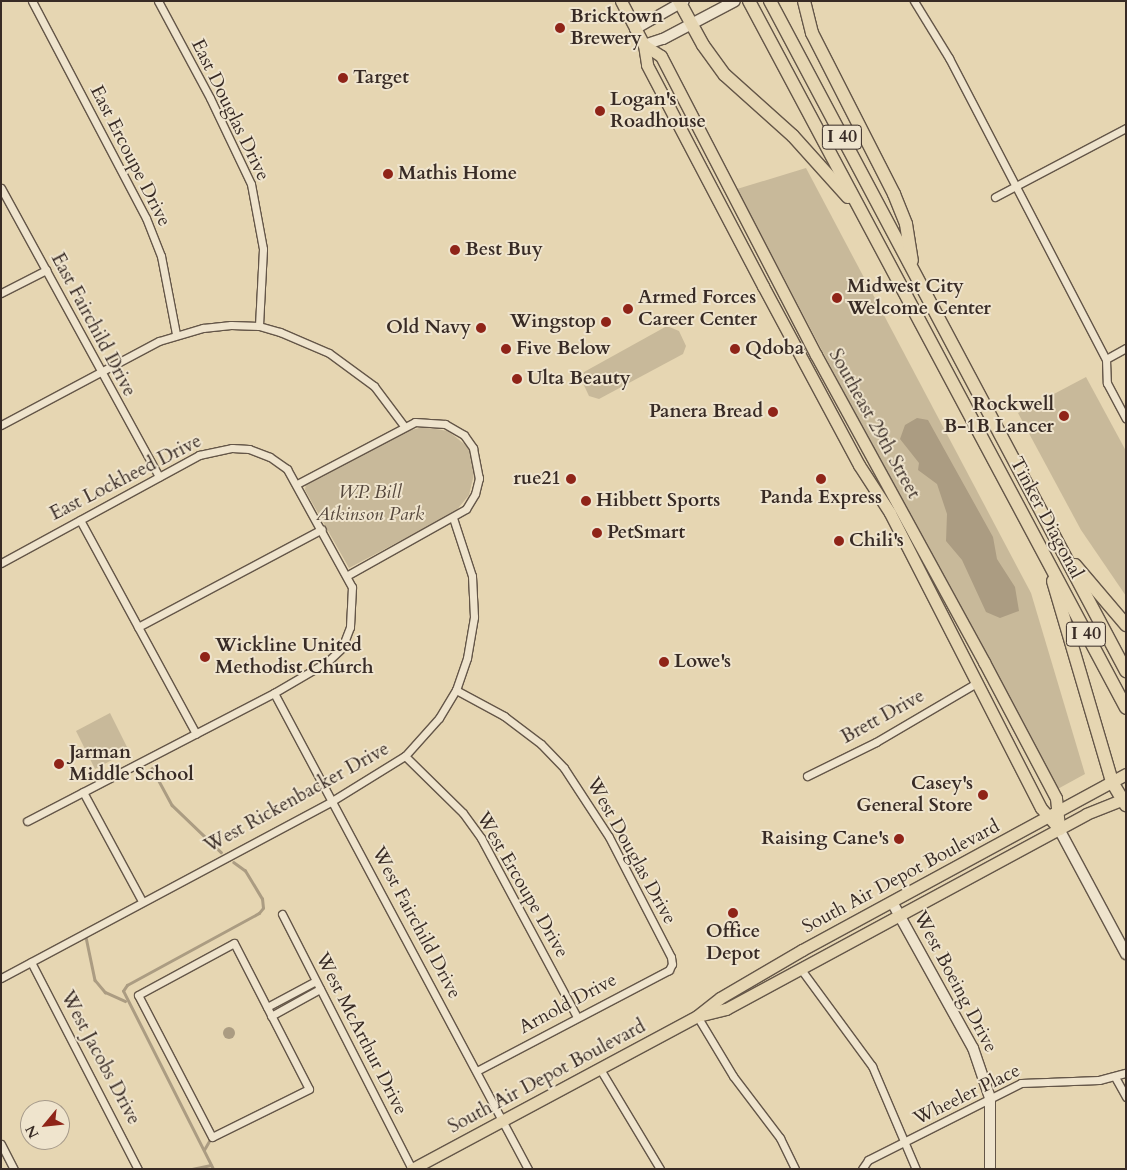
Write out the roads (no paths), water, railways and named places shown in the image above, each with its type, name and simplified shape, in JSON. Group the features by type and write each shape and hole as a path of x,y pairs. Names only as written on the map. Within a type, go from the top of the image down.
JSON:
{"highway":[{"name":"Tinker Diagonal","path":"749,1 1126,708"},
{"name":"Tinker Diagonal","path":"770,1 1126,671"},
{"path":"804,1 812,33 894,194 906,224 914,273"},
{"path":"681,2 691,25 725,75 799,142 864,216"},
{"path":"1061,550 1126,625"},
{"path":"1047,559 1112,782 1125,801"}],"main road":[{"name":"Southeast 29th Street","path":"620,1 644,44 647,65 855,457 890,513 975,684 1053,815 1059,829"},
{"name":"Southeast 29th Street","path":"644,44 662,58 745,223 1056,798 1053,815"},
{"name":"South Air Depot Boulevard","path":"697,1016 726,1009 821,957 895,908 1126,774"},
{"name":"South Air Depot Boulevard","path":"412,1169 697,1016 720,998 895,908 1059,829 1125,801"}],"street":[{"name":"East Ercoupe Drive","path":"32,1 146,218 161,256 176,334"},
{"name":"East Douglas Drive","path":"158,1 210,98 251,184 263,249 259,326"},
{"path":"644,44 691,25 735,1"},
{"path":"914,1 949,58 1106,359 1107,384 1126,418"},
{"path":"636,29 681,2"},
{"path":"995,197 1126,128"},
{"name":"East Fairchild Drive","path":"1,188 99,372 159,477"},
{"path":"1,293 46,270"},
{"path":"1,425 99,372 176,334 231,325 259,326 315,345 346,363 374,386 404,426"},
{"path":"1106,359 1126,348"},
{"path":"297,484 404,426 425,420 445,424 464,435 474,448 480,470 478,485 466,509 453,518 346,576"},
{"name":"East Lockheed Drive","path":"1,563 199,455 232,448 249,449 270,457 287,469 297,484 352,588 353,605 342,648 313,671 27,821"},
{"name":"West Rickenbacker Drive","path":"1,978 332,801 405,756 439,718 456,690 467,658 474,600 468,558 453,518"},
{"path":"80,520 196,734"},
{"path":"138,627 322,530"},
{"name":"Brett Drive","path":"807,776 876,742 975,684"},
{"name":"West Douglas Drive","path":"456,690 504,716 541,744 564,768 609,837 671,957 672,964"},
{"name":"West Fairchild Drive","path":"274,693 528,1169"},
{"name":"West Ercoupe Drive","path":"405,756 463,813 481,838 577,1017"},
{"path":"83,792 142,901"},
{"name":"Southeast 29th Street","path":"1059,829 1126,954"},
{"name":"West Boeing Drive","path":"895,908 973,1048 990,1098 990,1169"},
{"name":"West McArthur Drive","path":"282,914 412,1169"},
{"path":"234,944 271,1016 309,1089 212,1137 138,995 234,944"},
{"name":"West Jacobs Drive","path":"31,962 138,1169"},
{"name":"Arnold Drive","path":"477,1071 669,970 672,964"},
{"path":"800,968 872,1066 916,1169"},
{"path":"267,1007 316,981"},
{"path":"271,1016 320,989"},
{"path":"697,1016 733,1076 780,1138 795,1169"},
{"path":"600,1069 660,1169"},
{"name":"Wheeler Place","path":"862,1169 868,1160 906,1143 990,1098 1032,1081 1115,1077 1126,1073"},
{"path":"1115,1077 1126,1097"},
{"path":"1,1144 14,1169"}],"waterway":[{"path":"152,768 172,805 221,852"},
{"path":"213,1169 123,991 127,985 259,913 263,908 262,899 245,871 234,863"},
{"path":"86,937 95,980 105,992 125,1001"},
{"path":"204,1150 211,1138"},
{"path":"192,1169 211,1165"}],"place":[{"name":"Bricktown Brewery","path":"560,28"},
{"name":"Target","path":"343,78"},
{"name":"Logan's Roadhouse","path":"600,111"},
{"name":"Mathis Home","path":"388,174"},
{"name":"Best Buy","path":"455,250"},
{"name":"Midwest City Welcome Center","path":"837,298"},
{"name":"Armed Forces Career Center","path":"628,309"},
{"name":"Wingstop","path":"606,322"},
{"name":"Old Navy","path":"481,328"},
{"name":"Five Below","path":"506,349"},
{"name":"Qdoba","path":"735,349"},
{"name":"Ulta Beauty","path":"517,379"},
{"name":"Panera Bread","path":"773,412"},
{"name":"Rockwell B-1B Lancer","path":"1064,416"},
{"name":"rue21","path":"571,479"},
{"name":"Panda Express","path":"821,479"},
{"name":"Hibbett Sports","path":"586,501"},
{"name":"PetSmart","path":"597,533"},
{"name":"Chili's","path":"839,541"},
{"name":"Wickline United Methodist Church","path":"205,657"},
{"name":"Lowe's","path":"664,662"},
{"name":"Jarman Middle School","path":"59,764"},
{"name":"Casey's General Store","path":"983,795"},
{"name":"Raising Cane's","path":"899,839"},
{"name":"Office Depot","path":"733,913"}],"park label":[{"name":"W.P. Bill Atkinson Park","path":"370,504"}]}
